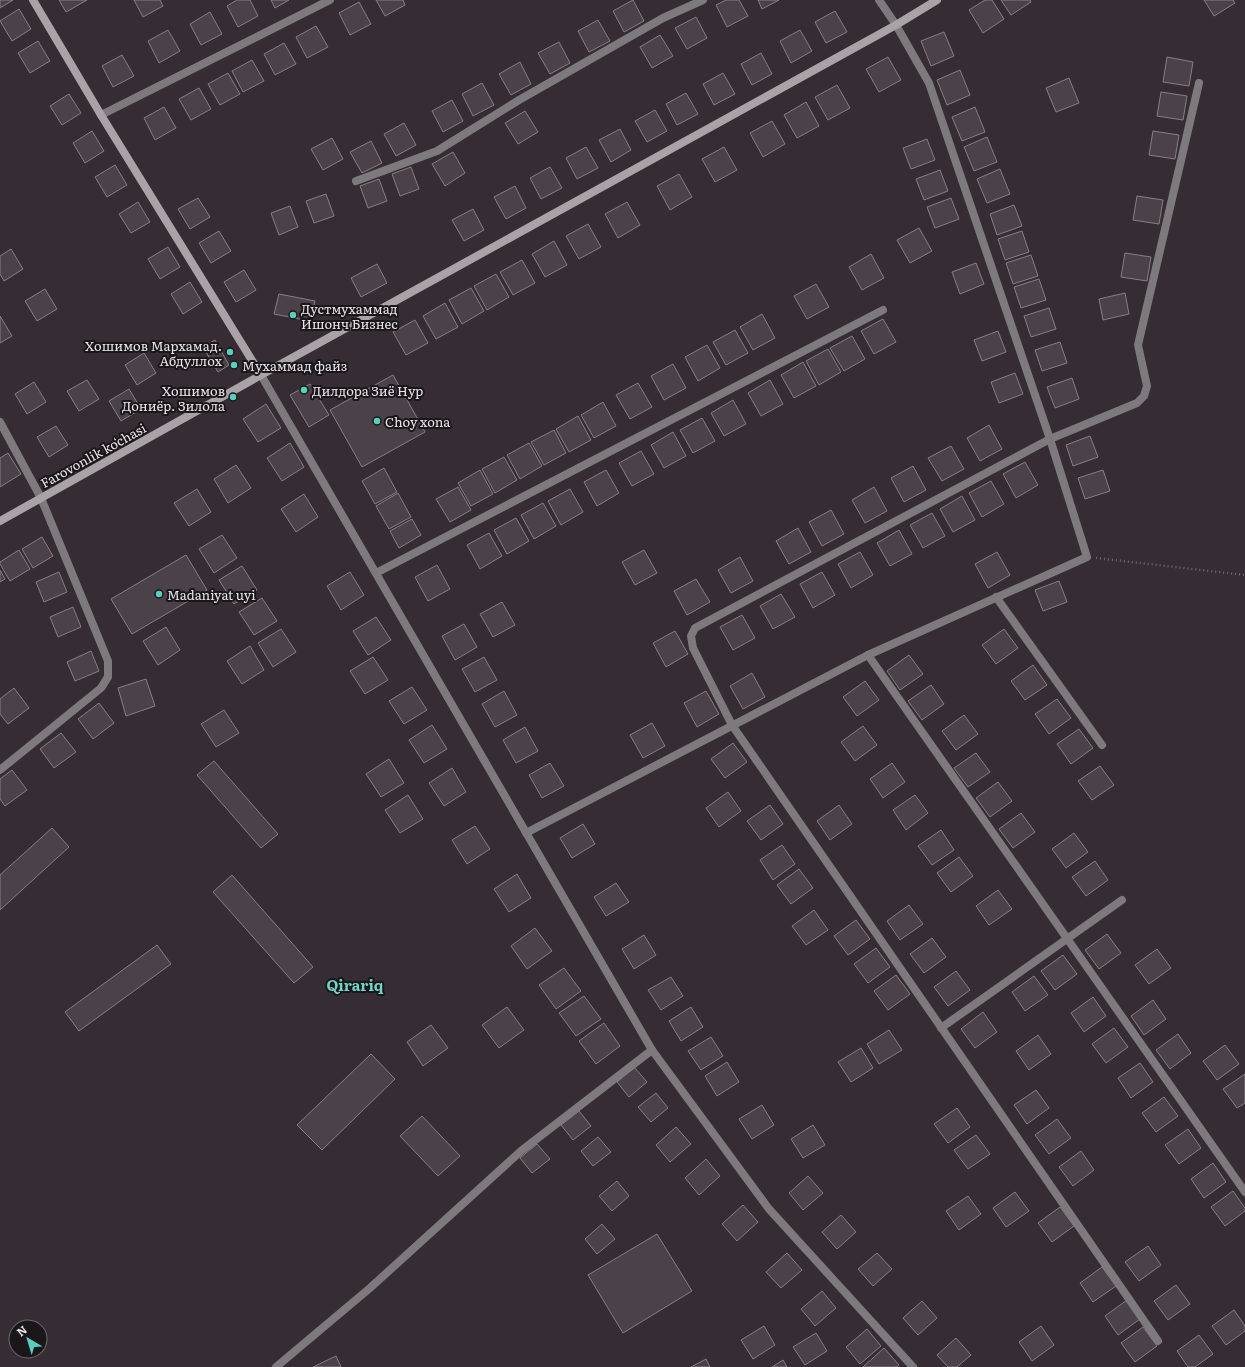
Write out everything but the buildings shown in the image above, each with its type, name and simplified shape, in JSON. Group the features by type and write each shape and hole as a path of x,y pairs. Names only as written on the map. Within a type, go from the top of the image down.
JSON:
{"street":[{"path":"34,0 101,114 261,375 652,1050 769,1209 913,1367"},
{"path":"101,114 330,0"},
{"path":"356,181 437,151 519,100 663,18 703,0"},
{"path":"526,833 868,655 1087,557 1050,439 930,83 896,25 879,0"},
{"name":"Farovonlik koʻchasi","path":"0,521 261,375 896,25 937,0"},
{"path":"1158,1341 732,725 693,648 691,636 695,628 1050,439 1137,403 1144,396 1147,386 1138,345 1198,83"},
{"path":"376,573 883,310"},
{"path":"0,422 41,498 108,661 108,677 101,688 0,770"},
{"path":"996,597 1102,745"},
{"path":"868,655 1245,1192"},
{"path":"942,1028 1122,900"},
{"path":"276,1367 370,1288 521,1151 652,1050"}],"path":[{"path":"1087,557 1245,575"}],"place":[{"name":"Дустмухаммад Ишонч Бизнес","path":"293,315"},
{"name":"Хошимов Мархамад. Абдуллох","path":"230,352"},
{"name":"Мухаммад файз","path":"234,365"},
{"name":"Дилдора Зиё Нур","path":"304,390"},
{"name":"Хошимов Дониёр. Зилола","path":"233,397"},
{"name":"Choy xona","path":"377,421"},
{"name":"Madaniyat uyi","path":"159,594"}],"district":[{"name":"Qirariq","path":"355,984"}]}
